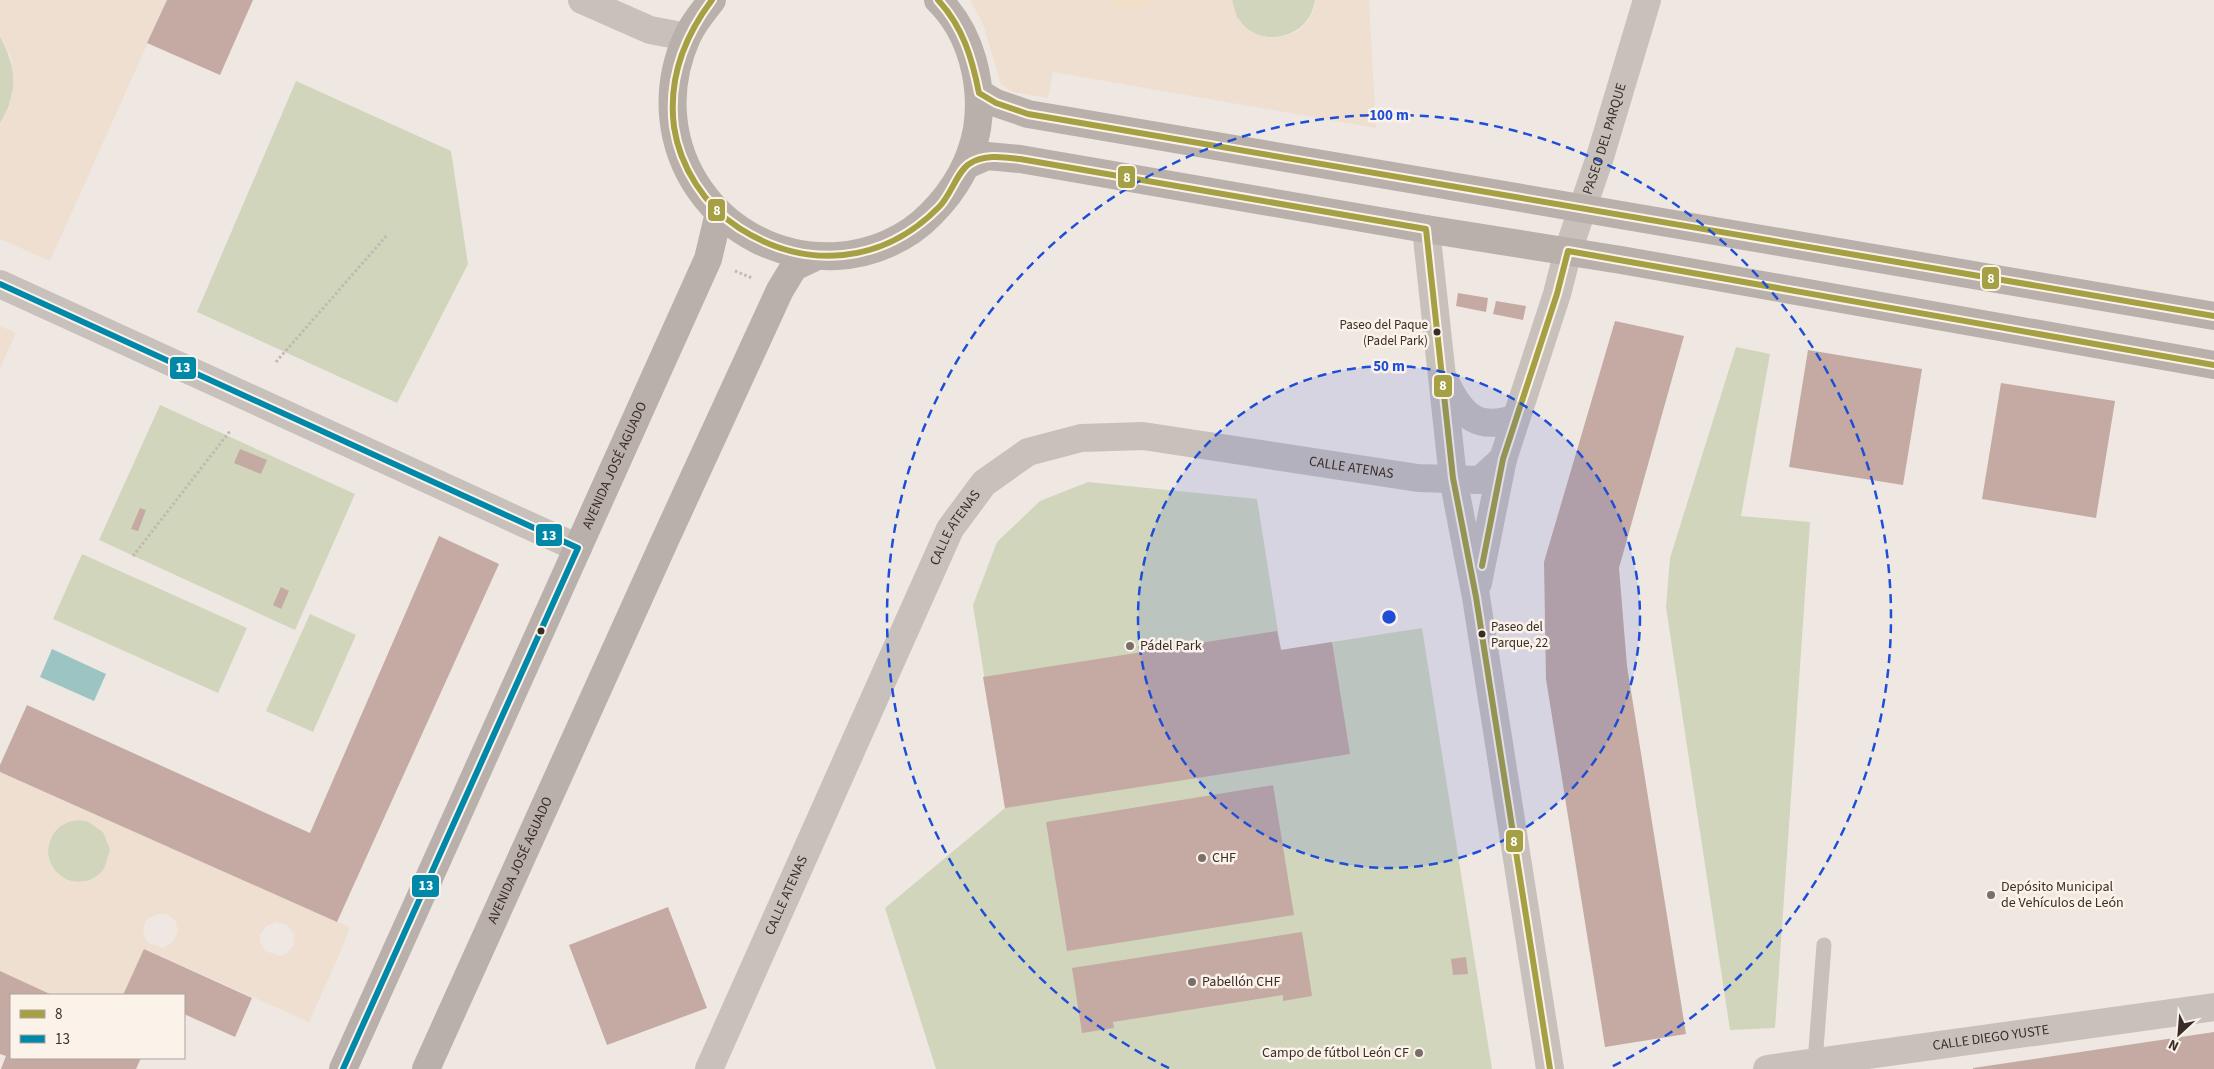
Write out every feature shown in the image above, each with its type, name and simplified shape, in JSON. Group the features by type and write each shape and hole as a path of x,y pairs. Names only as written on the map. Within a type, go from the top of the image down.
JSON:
{"main road":[{"path":"712,0 687,37 676,67 672,98 674,130 683,160 698,189 718,213 747,235 780,250 816,257 853,255 889,244 921,224 948,197 967,165 976,134 979,93 973,61 961,31 938,0"},
{"path":"979,93 996,104 1028,114 2214,316"},
{"path":"967,165 987,156 1020,159 1426,229 1568,251 2214,365"},
{"name":"AVENIDA JOSÉ AGUADO","path":"343,1069 708,259 718,213"},
{"name":"AVENIDA JOSÉ AGUADO","path":"426,1069 780,290 794,267 816,257"}],"street":[{"path":"582,0 650,30 687,37"},
{"name":"PASEO DEL PARQUE","path":"1476,597 1503,459 1557,294 1568,251 1648,0"},
{"name":"PASEO DEL PARQUE","path":"1426,229 1453,478 1476,597 1550,1069"},
{"path":"0,284 578,548"},
{"path":"1442,376 1455,403 1471,418 1489,424 1502,423 1516,418"},
{"name":"CALLE ATENAS","path":"709,1069 950,529 984,483 1028,452 1081,438 1143,436 1418,478 1480,480 1503,459"},
{"name":"CALLE DIEGO YUSTE","path":"1767,1069 2214,1007"}],"lane":[{"path":"1815,1062 1824,944"}],"path":[{"path":"276,362 388,234"},
{"path":"733,270 755,280"},
{"path":"133,556 230,431"}],"green space":[{"path":"1232,0 1315,0 1310,16 1299,28 1286,35 1272,37 1257,35 1245,28 1236,16"},
{"path":"0,36 10,59 14,80 11,100 0,123"},
{"path":"296,81 451,151 468,264 397,403 197,312"},
{"path":"1736,347 1770,354 1741,516 1810,522 1775,1028 1730,1030 1666,607 1670,558"},
{"path":"160,405 355,494 295,630 99,540"},
{"name":"CHF","path":"1088,482 1257,499 1281,650 1422,628 1492,1069 936,1069 885,908 1005,808 973,605 997,542 1040,501"},
{"path":"82,554 247,628 218,693 53,619"},
{"path":"310,614 356,635 313,732 266,711"},
{"path":"79,820 96,825 101,829 105,834 110,851 105,868 101,873 96,877 79,882 62,877 57,873 53,868 48,851 53,834 57,829 62,825"}],"sand":[{"path":"1109,0 1153,0 1142,7 1131,10 1120,7"}],"shaded area":[{"path":"0,0 167,0 50,261 0,239 0,123 8,109 14,84 11,57 0,36"},
{"path":"970,0 1109,0 1114,5 1123,9 1133,10 1143,7 1153,0 1232,0 1237,17 1246,28 1258,35 1272,38 1298,31 1308,21 1314,9 1315,0 1369,0 1376,128 1053,72 1048,98 1013,92 1001,84 983,24"},
{"path":"0,326 16,333 0,368"},
{"path":"0,772 350,927 309,1022 145,949 123,994 47,994 0,971","holes":["77,820 87,821 103,832 110,850 104,869 88,881 67,880 51,866 48,856 48,845 52,835 59,827","159,914 165,914 175,920 178,931 173,942 163,948 148,943 143,933 145,922","276,922 287,925 294,934 293,946 286,954 280,956 265,951 260,942 260,936 266,926"]}],"water":[{"path":"52,649 106,674 94,701 40,677"}],"building":[{"path":"167,0 253,0 220,75 147,43"},
{"path":"1458,293 1488,298 1486,312 1456,306"},
{"path":"1496,301 1526,306 1523,320 1493,314"},
{"path":"1615,321 1684,336 1619,568 1627,666 1686,1034 1605,1047 1546,679 1544,562"},
{"path":"1808,350 1922,369 1903,485 1789,467"},
{"path":"2001,383 2115,401 2096,518 1982,499"},
{"path":"240,449 267,460 261,474 234,463"},
{"path":"140,508 146,510 138,531 131,529"},
{"path":"439,536 499,564 337,922 0,772 0,765 27,705 310,833"},
{"path":"281,587 289,591 281,609 273,605"},
{"path":"1277,631 1281,650 1332,642 1350,754 1005,808 983,677"},
{"path":"1273,785 1294,915 1067,951 1046,822"},
{"path":"668,907 707,1008 607,1045 569,945"},
{"name":"Pabellón CHF","path":"1302,932 1312,996 1283,1001 1283,995 1113,1022 1114,1028 1082,1033 1072,968"},
{"path":"144,949 252,998 235,1037 185,1014 185,994 123,994"},
{"path":"1466,957 1468,974 1453,975 1451,959"},
{"path":"0,971 50,994 10,994 10,1059 141,1059 136,1069 1,1069 6,1056 0,1054"},
{"path":"2214,1032 2214,1069 1973,1069 1973,1068"}],"transit line":[{"name":"8","path":"712,0 693,29 680,60 676,76 673,110 677,142 688,171 715,209 739,228 765,242 791,251 817,255 843,255 869,250 894,240 917,226 939,207 961,172 969,164 981,159 994,157 1020,159 1426,229 1453,478 1476,597 1550,1069"},
{"name":"8","path":"938,0 947,10 960,32 970,55 979,93 996,103 1028,114 2214,316"},
{"name":"8","path":"1482,566 1503,459 1557,294 1568,251 2214,365"},
{"name":"13","path":"0,284 578,548 343,1069"}],"place":[{"name":"Paseo del Paque (Padel Park)","path":"1437,332"},
{"name":"Paseo del Parque, 22","path":"1482,634"},
{"name":"Pádel Park","path":"1130,646"},
{"name":"CHF","path":"1202,858"},
{"name":"Depósito Municipal de Vehículos de León","path":"1991,895"},
{"name":"Pabellón CHF","path":"1192,982"},
{"name":"Campo de fútbol León CF","path":"1419,1053"}]}
